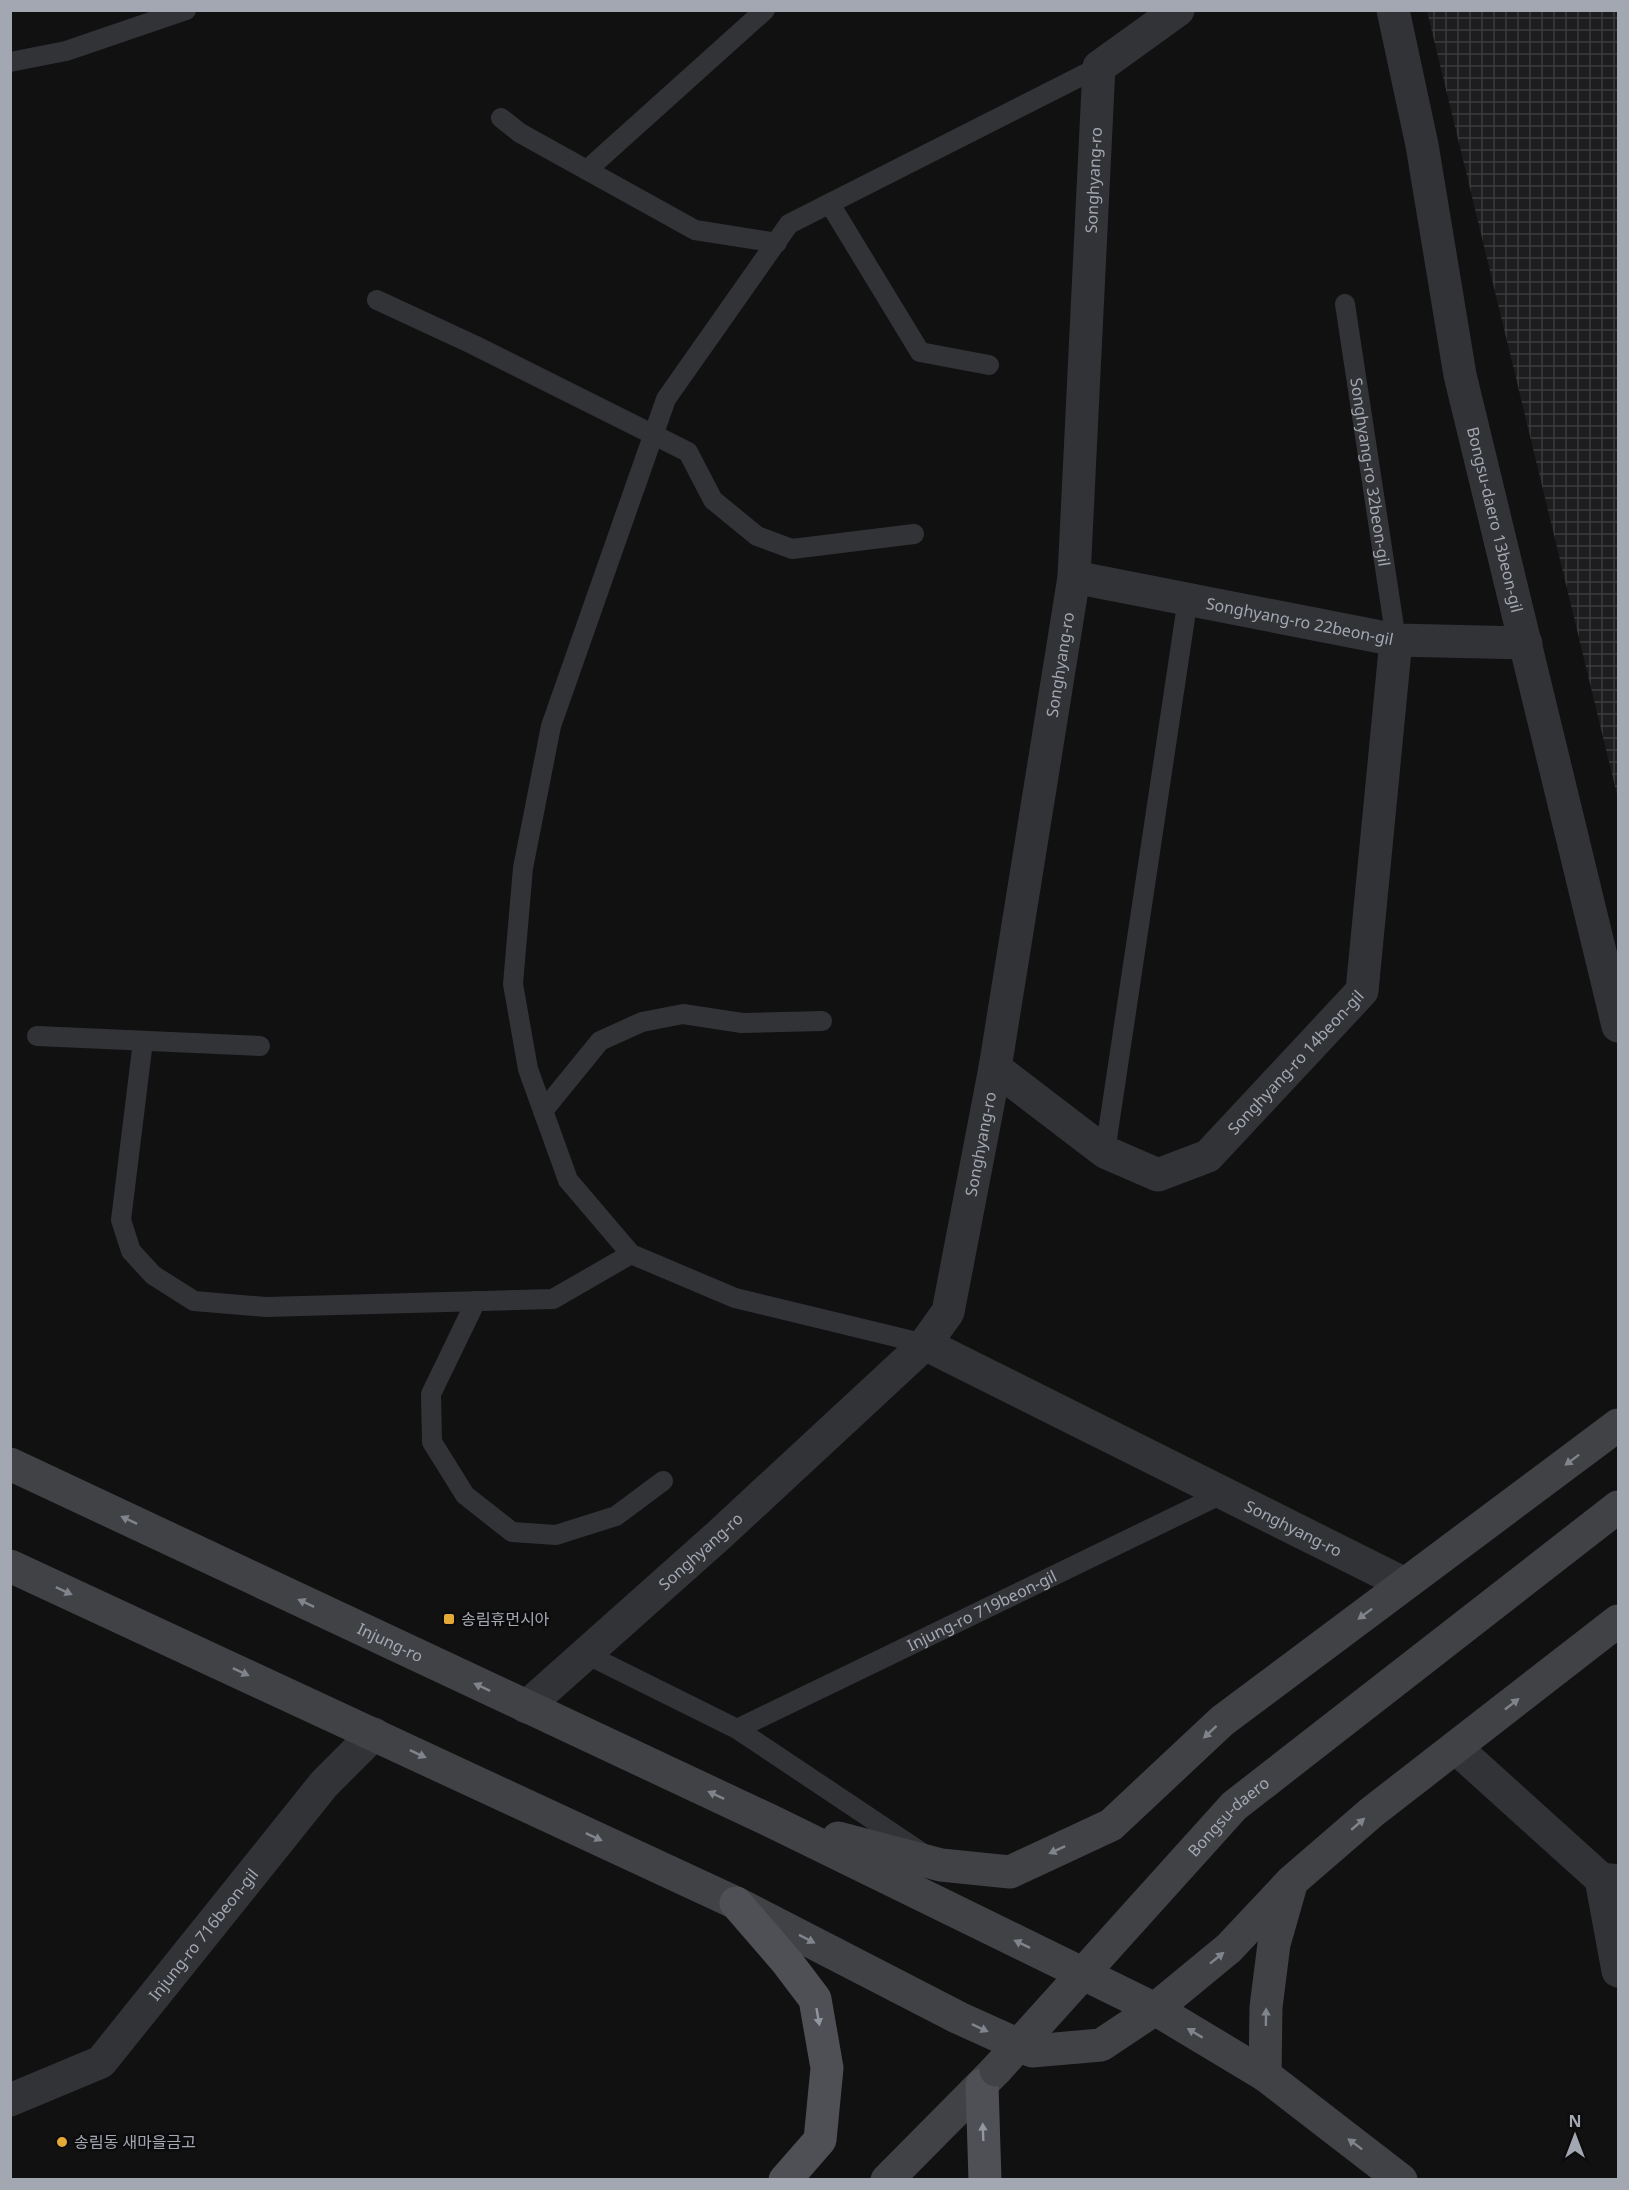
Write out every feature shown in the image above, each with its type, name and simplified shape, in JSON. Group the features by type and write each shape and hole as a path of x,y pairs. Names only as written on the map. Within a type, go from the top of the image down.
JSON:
{"main road":[{"path":"769,1820 941,1864 1010,1872 1112,1825 1222,1721 1618,1425"},
{"name":"Injung-ro","path":"10,1464 769,1820"},
{"name":"Bongsu-daero","path":"887,2180 989,2077 1234,1806 1618,1507"},
{"path":"10,1566 736,1903 959,2018 1032,2051 1101,2045 1155,2009 1229,1948 1291,1882 1372,1812 1618,1621"},
{"path":"769,1820 1155,2009 1265,2075 1401,2180"},
{"path":"1265,2075 1266,2007 1274,1944 1291,1882"},
{"path":"736,1903 787,1962 815,2000 827,2068 820,2140 785,2180"},
{"path":"985,2180 989,2077"}],"street":[{"path":"1100,67 1178,10"},
{"name":"Bongsu-daero 13beon-gil","path":"1393,10 1422,145 1460,375 1618,1026"},
{"name":"Songhyang-ro","path":"526,1707 718,1536 925,1344 948,1312 994,1068 1074,577 1100,67"},
{"name":"Songhyang-ro 22beon-gil","path":"1074,577 1396,640 1526,643"},
{"name":"Songhyang-ro 14beon-gil","path":"994,1068 1105,1152 1158,1176 1208,1156 1362,991 1396,640"},
{"name":"Songhyang-ro","path":"925,1344 1405,1584"},
{"name":"Injung-ro 716beon-gil","path":"10,2100 101,2062 324,1784 374,1734"},
{"path":"1456,1748 1610,1880 1618,1971"}],"lane":[{"path":"10,62 66,51 186,10"},
{"path":"587,170 765,10"},
{"path":"925,1344 735,1298 631,1254 568,1180 528,1069 513,984 523,868 551,726 666,399 789,224 1100,67"},
{"path":"501,118 520,133 695,230 777,243"},
{"path":"830,204 920,352 989,365"},
{"path":"376,300 474,345 688,452 713,500 757,536 792,549 914,534"},
{"name":"Songhyang-ro 32beon-gil","path":"1345,304 1396,640"},
{"path":"1105,1152 1188,598"},
{"path":"543,1111 600,1041 642,1022 683,1014 742,1023 822,1021"},
{"path":"37,1036 260,1046"},
{"path":"143,1041 121,1220 131,1251 153,1275 194,1301 266,1307 553,1299 631,1254"},
{"path":"476,1301 431,1394 432,1442 465,1495 512,1532 556,1535 616,1516 663,1481"},
{"name":"Injung-ro 719beon-gil","path":"737,1729 1224,1492"},
{"path":"586,1654 737,1729 941,1864"}],"shaded area":[{"path":"1427,11 1618,11 1618,799"}],"place":[{"name":"송림휴먼시아","path":"449,1619"},
{"name":"송림동 새마을금고","path":"62,2142"}]}
